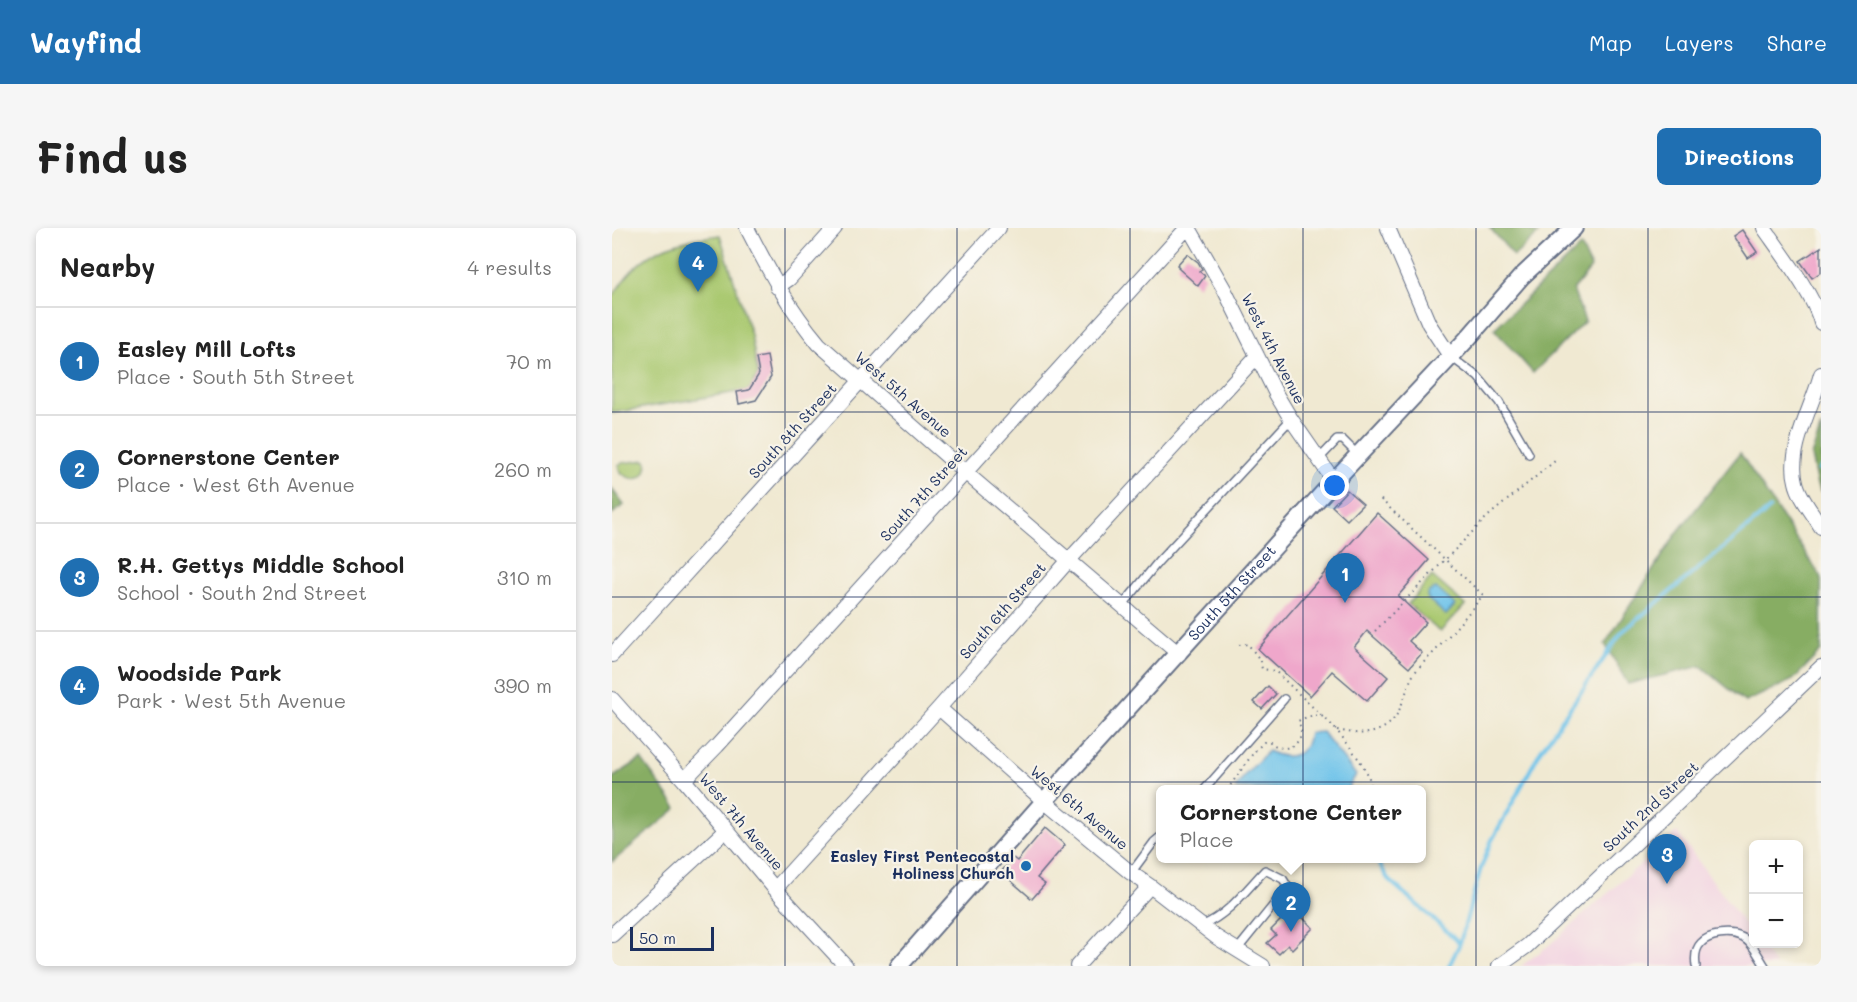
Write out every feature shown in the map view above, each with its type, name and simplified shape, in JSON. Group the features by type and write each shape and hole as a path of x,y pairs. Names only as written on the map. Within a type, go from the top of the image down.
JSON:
{"street":[{"name":"West 5th Avenue","path":"747,228 777,287 799,321 819,344 1179,654"},
{"path":"777,287 789,279 835,228"},
{"name":"South 8th Street","path":"612,655 999,228"},
{"name":"West 4th Avenue","path":"1188,228 1224,289 1291,419 1334,481"},
{"name":"South 7th Street","path":"684,780 1188,228"},
{"path":"1388,228 1429,324 1450,356"},
{"name":"South 5th Street","path":"899,966 1044,801 1334,481 1469,337 1521,277 1574,228"},
{"path":"1764,228 1806,291 1821,323"},
{"name":"South 6th Street","path":"775,888 939,708 1069,560 1257,356"},
{"path":"1821,374 1799,436 1794,467 1796,483 1821,526"},
{"name":"South 2nd Street","path":"1499,966 1527,946 1821,667"},
{"name":"West 7th Avenue","path":"612,699 684,780 725,831 846,966"},
{"name":"West 6th Avenue","path":"939,708 1044,801 1131,873 1201,926 1262,966"},
{"path":"612,935 725,831"},
{"path":"1077,966 1150,886"}],"lane":[{"path":"1450,356 1478,377 1499,402 1529,454"},
{"path":"1122,606 1158,562 1291,419"},
{"path":"1318,460 1336,440 1340,439 1358,455"},
{"path":"1208,785 1284,699"},
{"path":"1131,873 1156,841"},
{"path":"1201,926 1214,921 1225,912 1264,870 1283,879 1288,887 1238,950"},
{"path":"1696,966 1695,958 1700,944 1712,937 1728,934 1743,937 1765,966"}],"path":[{"path":"1375,631 1487,518 1556,460"},
{"path":"1337,730 1369,734 1392,722 1413,676 1463,621 1483,595 1378,497"},
{"path":"1239,645 1248,644 1255,652 1262,669 1275,671 1337,730 1364,766 1369,776 1369,785"},
{"path":"1230,785 1264,742 1270,742 1283,749 1291,747 1301,736 1298,721 1312,715 1322,716"}],"shaded area":[{"path":"1677,832 1749,931 1749,948 1762,948 1776,966 1521,966 1547,947"}],"green space":[{"path":"1490,228 1525,228 1538,234 1514,256"},
{"path":"720,235 751,335 758,374 749,390 612,413 612,298 622,282 644,259 685,241"},
{"path":"1581,246 1591,268 1573,290 1585,321 1533,373 1494,329"},
{"path":"1821,427 1821,493 1811,456"},
{"path":"1740,453 1821,577 1821,651 1793,680 1745,702 1701,666 1628,684 1605,644 1677,533"},
{"path":"645,460 647,462 644,473 635,479 621,473 618,465 622,463"},
{"path":"612,489 624,505 612,514"},
{"path":"1432,576 1465,605 1440,632 1408,604"},
{"path":"641,759 677,808 612,862 612,778"}],"water":[{"path":"1437,589 1455,605 1446,615 1428,599 1427,594"},
{"path":"1322,732 1356,775 1350,785 1238,785 1268,751 1282,756 1295,755 1300,752 1309,733"}],"building":[{"path":"1742,230 1757,252 1748,258 1733,236"},
{"path":"1821,247 1821,272 1812,278 1800,261"},
{"path":"1187,254 1198,262 1202,269 1199,271 1205,276 1198,286 1178,268 1177,265"},
{"path":"767,356 771,377 756,400 739,404 737,392 749,390 759,374 756,358"},
{"path":"1347,490 1363,504 1347,520 1332,506"},
{"path":"1377,513 1429,560 1398,596 1426,622 1409,641 1422,653 1409,668 1367,631 1354,647 1388,677 1367,701 1332,671 1310,696 1258,649"},
{"path":"1268,686 1276,694 1262,709 1254,702"},
{"name":"Easley First Pentecostal Holiness Church","path":"1045,828 1065,845 1037,878 1045,884 1032,899 1001,872 1013,858 1017,861"},
{"path":"1293,908 1313,928 1292,949 1288,945 1279,954 1267,943 1276,935 1271,930"}],"waterway":[{"path":"1449,966 1460,943 1480,871 1491,842 1540,752 1622,632 1770,509"},
{"path":"1379,863 1388,879 1460,943"}],"place":[{"name":"Woodside Park","path":"698,292"},
{"name":"Easley Mill Lofts","path":"1345,603"},
{"name":"Easley First Pentecostal Holiness Church","path":"1026,866"},
{"name":"R.H. Gettys Middle School","path":"1667,884"},
{"name":"Cornerstone Center","path":"1291,932"}]}
